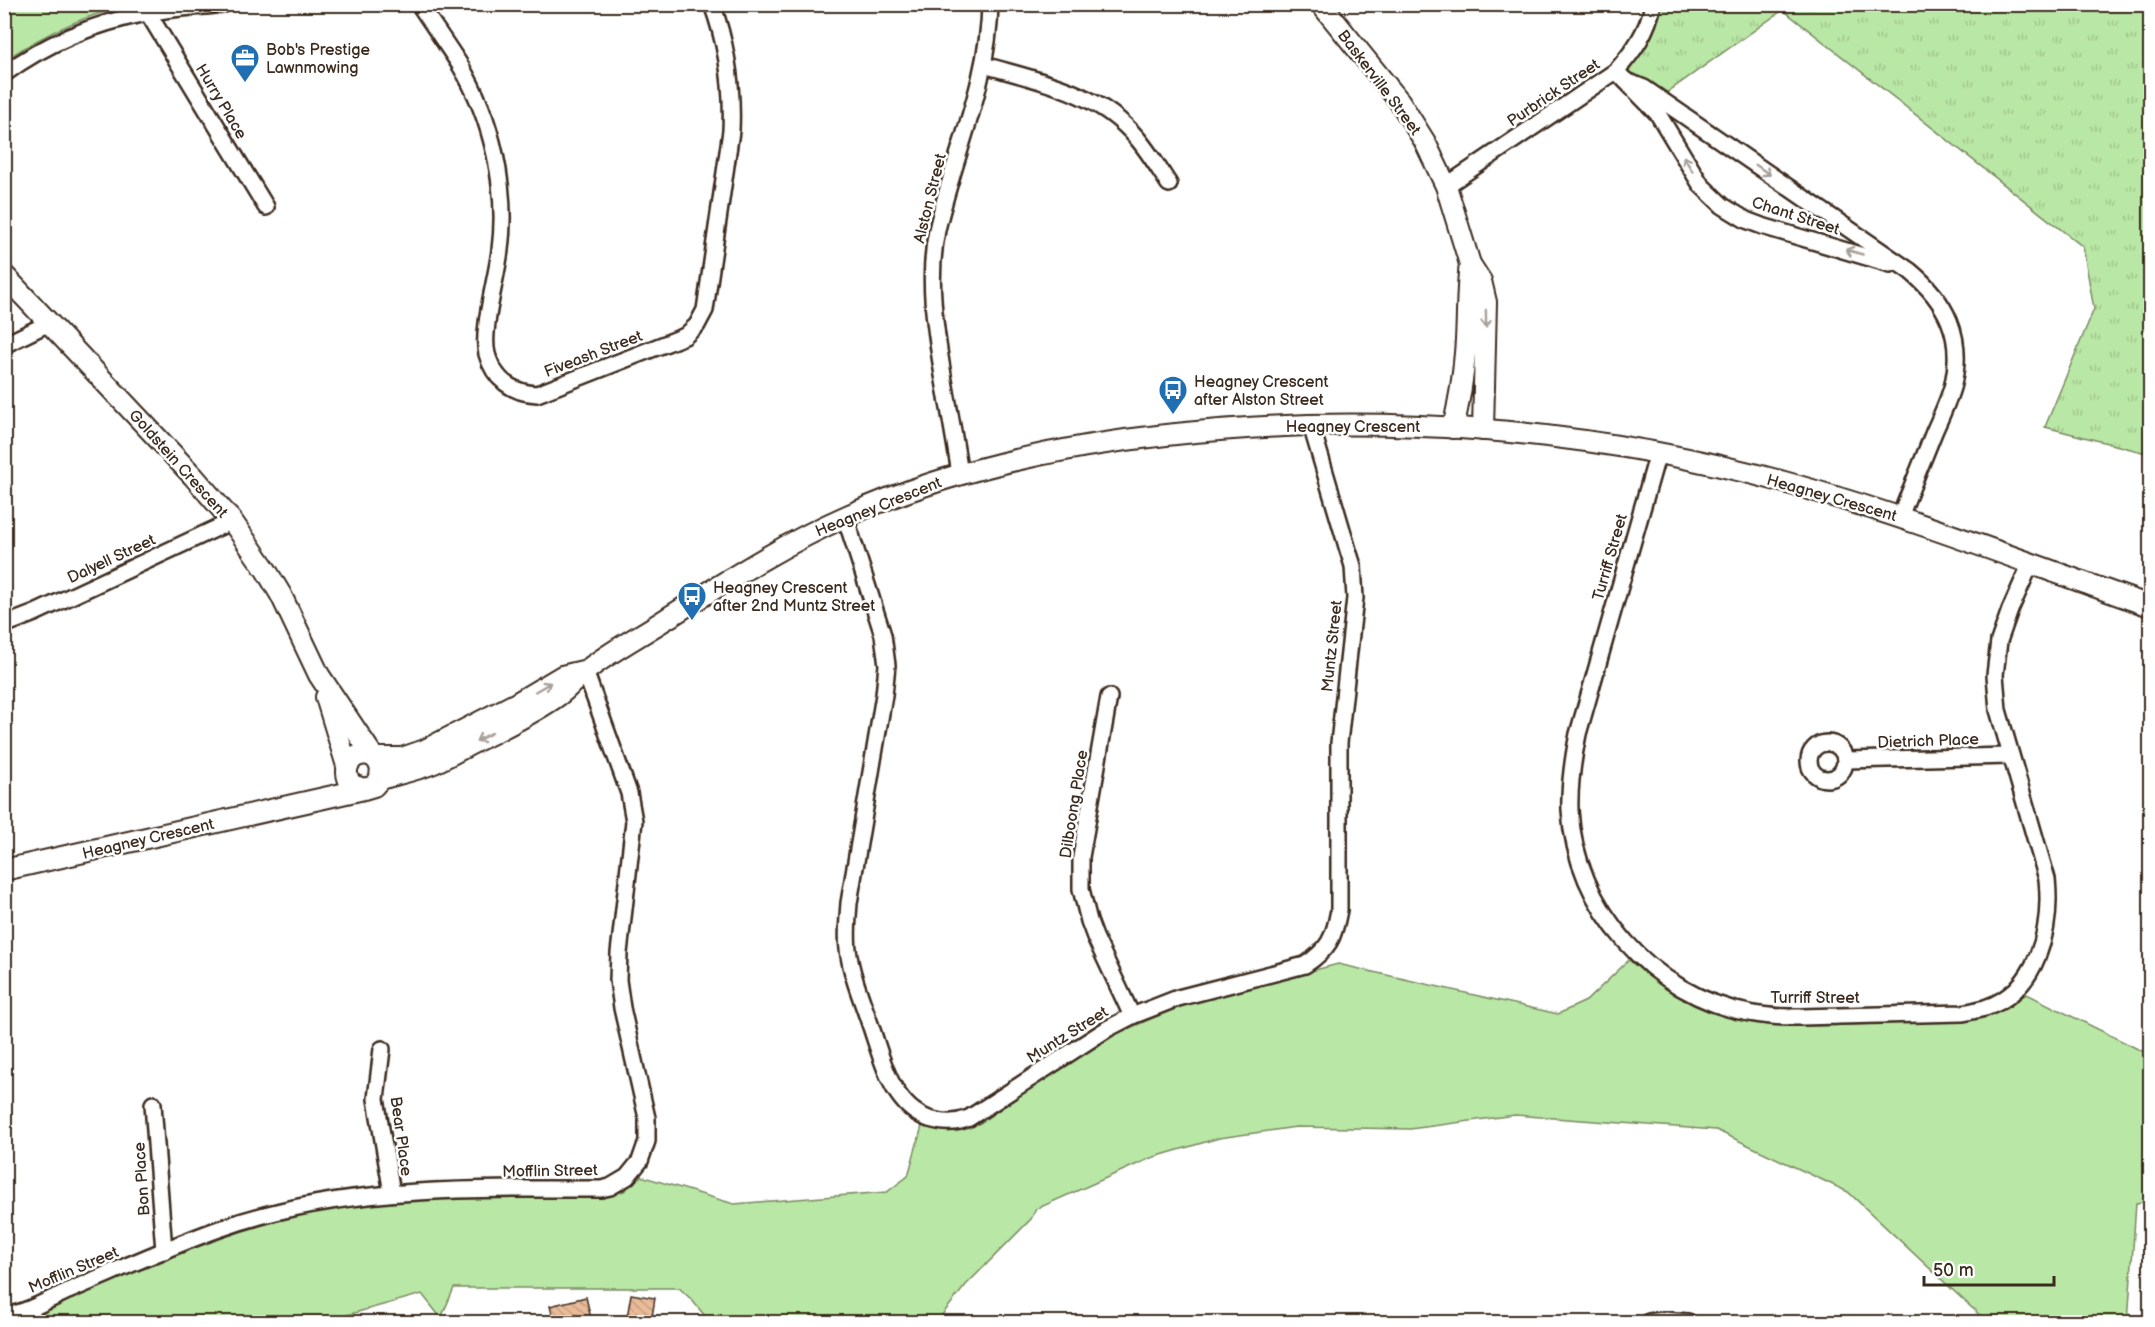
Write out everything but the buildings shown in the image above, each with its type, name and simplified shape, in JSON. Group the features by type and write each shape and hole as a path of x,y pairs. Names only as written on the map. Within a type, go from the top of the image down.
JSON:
{"street":[{"path":"4,74 58,42 102,24 148,13 224,4"},
{"name":"Fiveash Street","path":"419,4 470,85 487,124 497,166 502,208 501,249 486,337 487,354 493,369 509,387 523,393 537,394 685,336 697,325 705,310 731,131 732,110 729,67 712,4"},
{"name":"Alston Street","path":"960,474 936,329 932,270 937,231 984,65 989,33 990,4"},
{"name":"Baskerville Street","path":"1321,4 1400,102 1425,142 1446,186 1470,264 1481,281 1486,302 1483,430"},
{"name":"Purbrick Street","path":"1446,186 1621,76 1645,32 1653,4"},
{"name":"Hurry Place","path":"148,13 266,207"},
{"path":"984,65 1061,87 1088,98 1114,115 1137,138 1169,184"},
{"name":"Chant Street","path":"1621,76 1658,114 1701,185 1724,206 1746,220 1762,226 1867,256 1910,271"},
{"name":"Chant Street","path":"1621,76 1644,88 1910,271 1929,287 1944,309 1953,334 1956,360 1953,386 1900,517"},
{"name":"Baskerville Street","path":"1454,428 1464,364 1470,264"},
{"name":"Goldstein Crescent","path":"4,275 232,521 281,595 319,675 374,757"},
{"path":"4,345 49,323"},
{"name":"Heagney Crescent","path":"4,870 292,806 372,784 518,711 554,699 585,671 769,555 845,516 902,493 960,474 1032,455 1117,441 1214,430 1390,424 1563,438 1658,453 1780,481 1900,517 2151,606"},
{"name":"Muntz Street","path":"845,516 883,635 886,665 884,695 849,903 848,950 855,981 891,1083 904,1103 922,1116 941,1123 960,1122 1107,1029 1132,1016 1178,998 1305,965 1320,955 1332,940 1336,931 1339,910 1339,743 1355,598 1353,566 1311,425"},
{"name":"Turriff Street","path":"1658,453 1578,734 1571,772 1570,811 1584,872 1601,908 1624,941 1668,980 1715,1004 1749,1013 1782,1017 1962,1013 1986,1008 2009,995 2027,976 2040,952 2048,924 2047,879 1998,710 1995,675 1999,641 2030,565"},
{"name":"Dalyell Street","path":"4,625 35,613 232,521"},
{"name":"Mofflin Street","path":"4,1316 219,1229 275,1212 333,1200 392,1193 472,1189 601,1189 610,1187 627,1177 640,1161 647,1141 647,1118 622,1008 618,980 634,821 629,793 585,671"},
{"name":"Goldstein Crescent","path":"319,675 347,767"},
{"name":"Dilboong Place","path":"1109,697 1081,858 1081,889 1095,937 1132,1016"},
{"path":"367,754 374,757 382,770 372,784 352,785 348,780 347,767 355,756 367,754"},
{"name":"Dietrich Place","path":"1846,760 2010,756"},
{"name":"Heagney Crescent","path":"374,757 428,757"},
{"name":"Heagney Crescent","path":"292,806 337,781 347,767"},
{"name":"Bear Place","path":"382,1049 376,1099 392,1193"},
{"name":"Bon Place","path":"153,1104 164,1251"},
{"path":"1649,1323 1664,1320 1688,1323"}],"green space":[{"path":"5,4 132,5 66,26 5,60"},
{"path":"1655,5 2150,5 2150,454 2045,427 2094,309 2083,247 1783,10 1659,98 1616,71"},
{"path":"1629,960 1650,977 1683,998 1719,1014 1759,1023 1800,1026 1954,1021 1995,1012 2027,994 2150,1055 2150,1201 2136,1203 2128,1322 1987,1322 1848,1192 1716,1130 1515,1115 1410,1129 1296,1127 1219,1138 1151,1158 1036,1209 1031,1219 966,1285 941,1316 940,1322 710,1322 679,1288 454,1288 441,1318 422,1294 327,1322 16,1322 219,1239 289,1218 367,1204 447,1198 607,1196 624,1191 641,1176 734,1204 887,1192 908,1176 922,1126 957,1130 980,1123 1066,1063 1114,1035 1192,1002 1338,964 1558,1014 1586,1001"}],"place":[{"name":"Bob's Prestige Lawnmowing","path":"245,84"},
{"name":"Heagney Crescent after Alston Street","path":"1173,416"},
{"name":"Heagney Crescent after 2nd Muntz Street","path":"692,622"}]}
